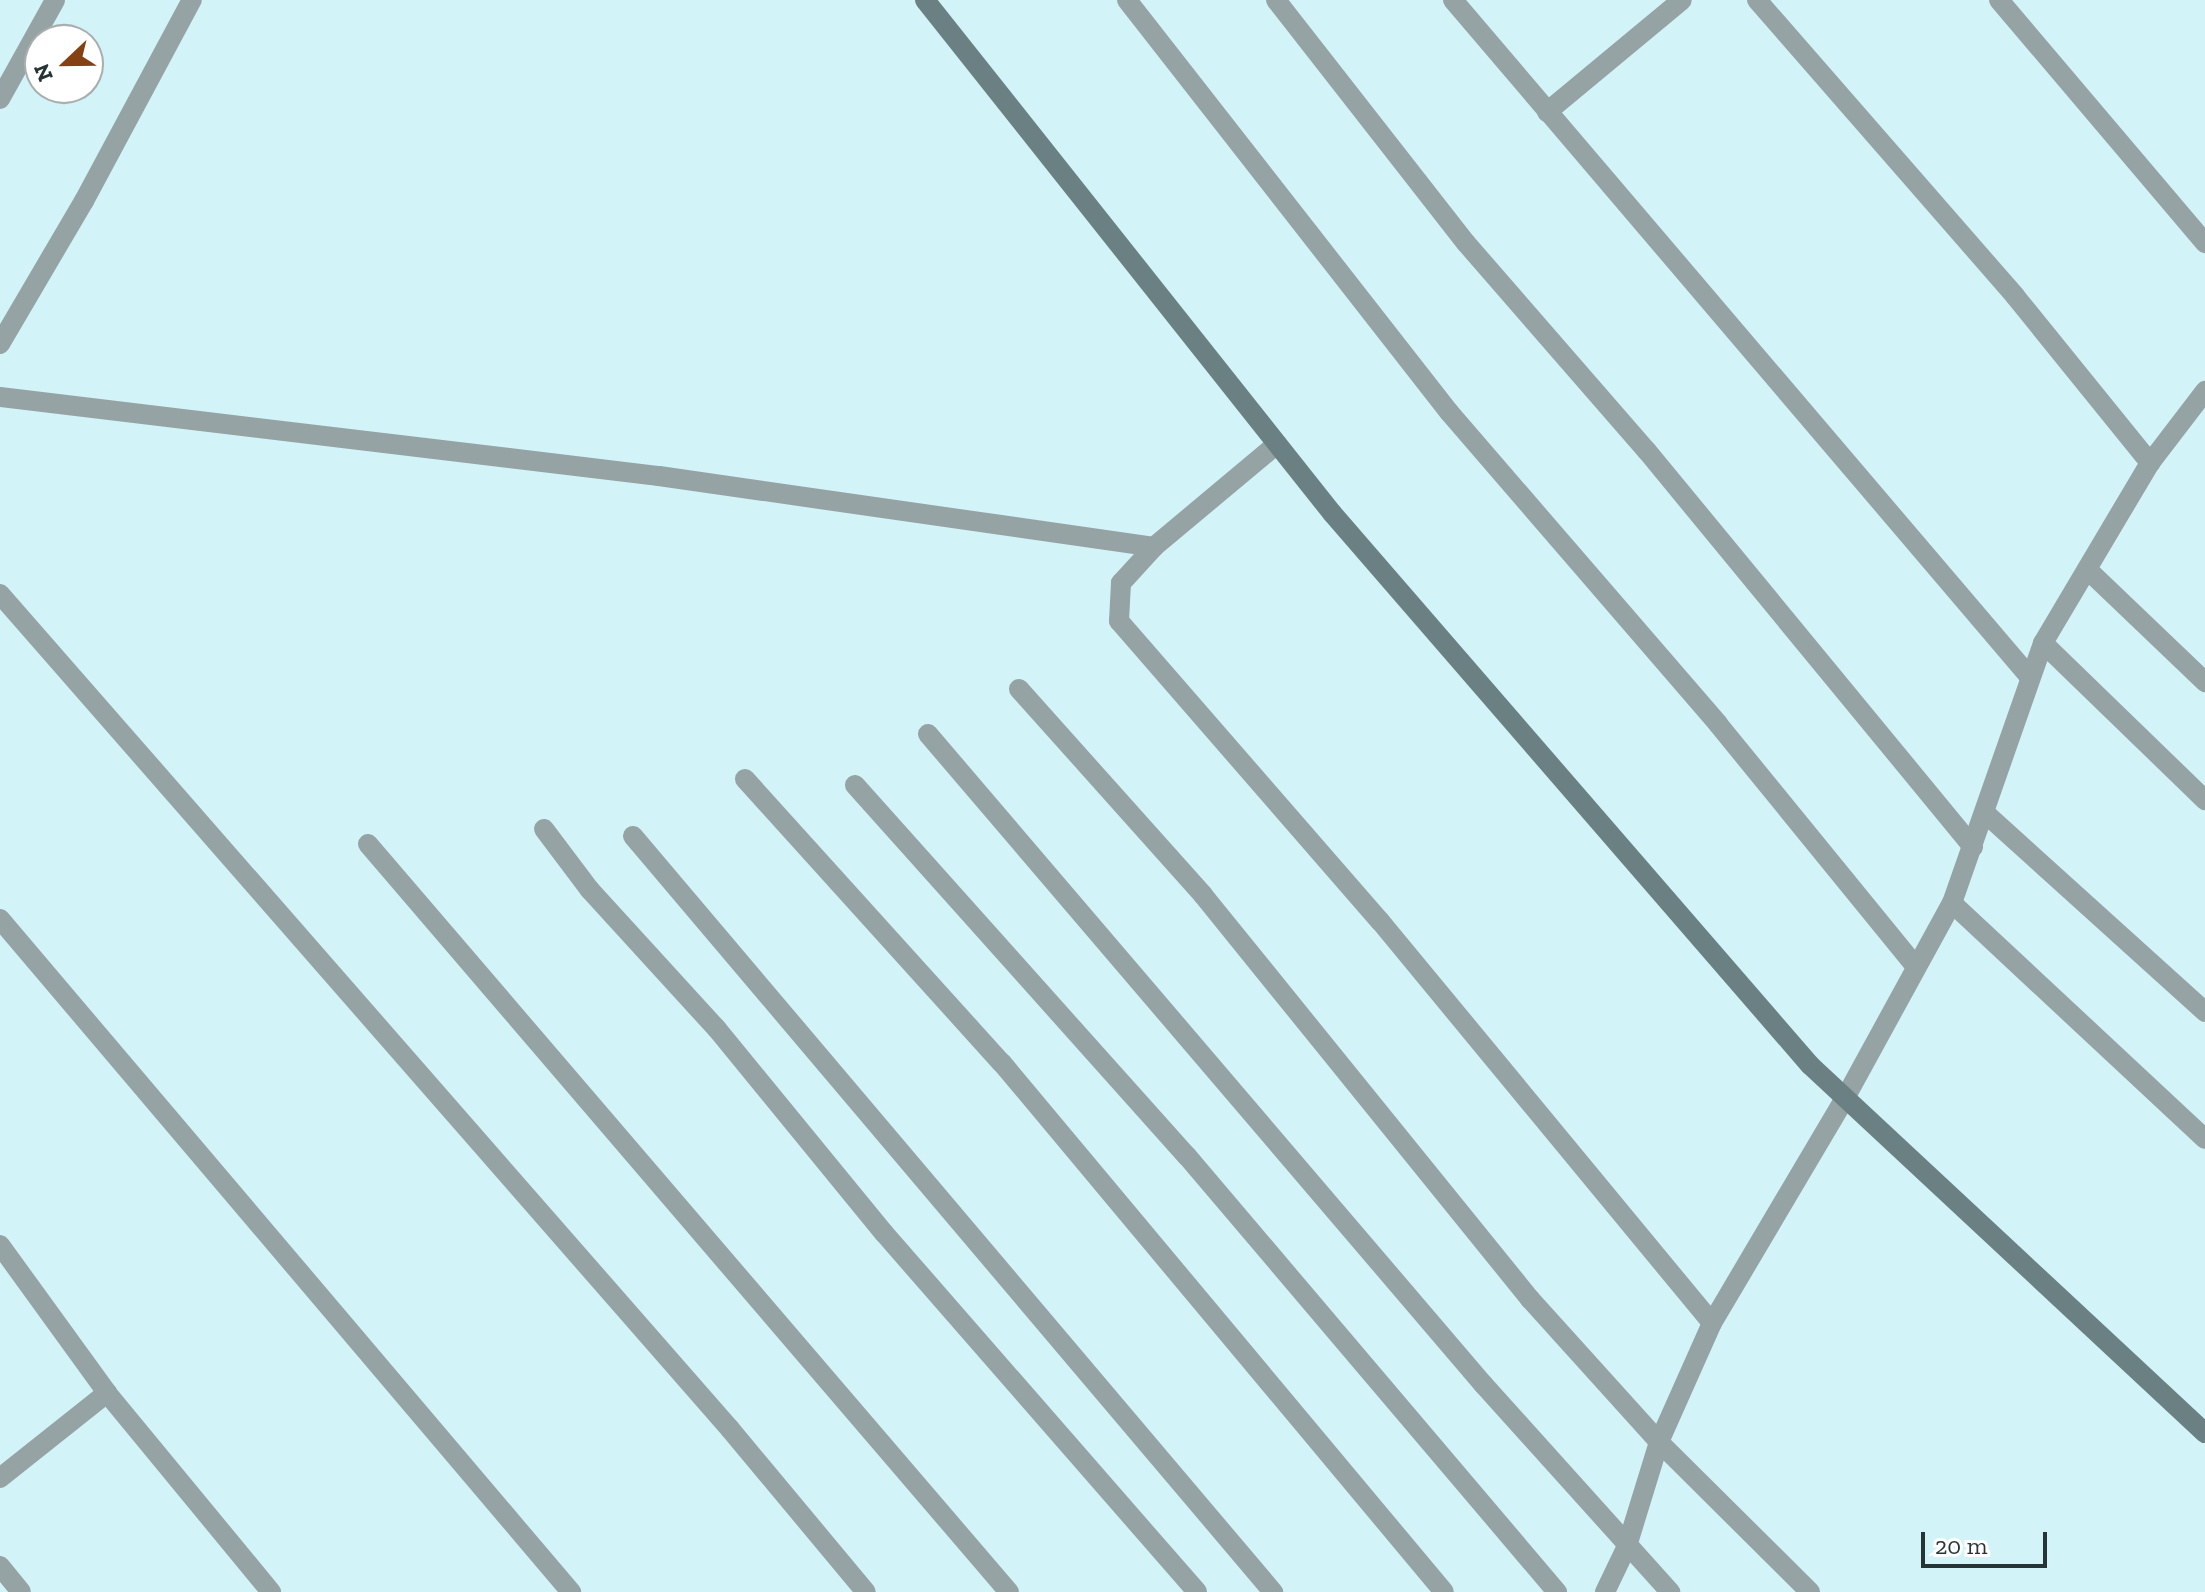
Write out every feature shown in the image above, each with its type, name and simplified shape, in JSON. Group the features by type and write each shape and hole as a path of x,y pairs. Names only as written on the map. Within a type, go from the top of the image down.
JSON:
{"street":[{"path":"0,99 55,0"},
{"path":"0,344 84,201 192,0"},
{"path":"925,0 1277,444 1844,1100 2205,1433"},
{"path":"1127,0 1449,412 1718,724 1916,967"},
{"path":"1276,0 1466,243 1647,451 1973,847"},
{"path":"1453,0 2028,675"},
{"path":"1547,112 1682,0"},
{"path":"1757,0 2015,296 2150,463"},
{"path":"1999,0 2205,243"},
{"path":"0,397 659,476 1154,547"},
{"path":"1605,1592 1627,1546 1659,1442 1712,1323 1844,1100 1952,903 1985,813 2028,675 2043,643 2089,571 2150,463 2201,404"},
{"path":"1277,444 1154,547 1121,583 1119,621 1380,921 1712,1323"},
{"path":"2089,571 2205,682"},
{"path":"0,594 720,1417 866,1592"},
{"path":"2043,643 2205,800"},
{"path":"1019,689 1203,895 1530,1299 1659,1442 1810,1592"},
{"path":"928,734 1627,1546 1670,1592"},
{"path":"745,779 1002,1063 1444,1592"},
{"path":"855,785 1187,1156 1557,1592"},
{"path":"1985,813 2205,1012"},
{"path":"544,829 590,890 717,1029 884,1233 1197,1592"},
{"path":"633,836 1273,1592"},
{"path":"368,844 1009,1592"},
{"path":"1952,903 2205,1139"},
{"path":"0,919 571,1592"},
{"path":"2,1253 107,1393 271,1592"},
{"path":"0,1478 107,1393"},
{"path":"0,1566 21,1592"}]}
